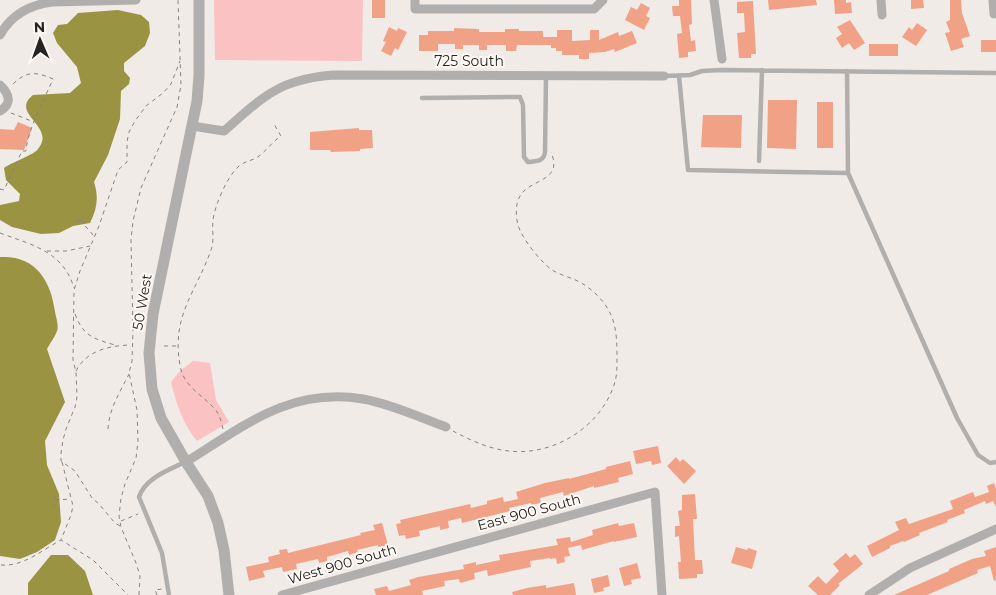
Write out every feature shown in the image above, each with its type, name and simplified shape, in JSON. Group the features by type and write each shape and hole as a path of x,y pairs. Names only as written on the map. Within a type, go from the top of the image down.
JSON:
{"street":[{"path":"0,35 6,25 18,14 39,4 94,0 136,0"},
{"name":"50 West","path":"199,0 197,100 153,314 149,353 152,389 161,418 208,496 218,523 224,550 229,595"},
{"path":"415,5 513,5 594,9 603,0"},
{"path":"714,0 722,59"},
{"path":"882,0 882,15"},
{"path":"993,0 994,14"},
{"name":"725 South","path":"192,126 224,131 252,106 276,90 293,82 312,77 334,75 664,76"},
{"path":"0,112 9,102 3,88"},
{"path":"186,462 261,414 277,407 309,399 346,397 372,402 446,427"},
{"name":"East 900 South","path":"410,559 655,492 662,595"},
{"path":"869,595 910,568 996,529"},
{"name":"West 900 South","path":"282,595 410,559"}],"lane":[{"name":"725 South","path":"664,76 690,75 702,71 762,70 996,73"},
{"path":"759,161 762,70"},
{"path":"846,71 848,173 957,418 978,455 990,463 996,462"},
{"path":"422,98 518,96 523,105 524,157 528,162 542,160 545,156 546,75"},
{"path":"679,76 688,170 848,173"},
{"path":"169,595 162,552 139,497 141,490 162,473 186,462"}],"path":[{"path":"108,429 109,419 116,399 129,373 132,361 131,240 133,221 141,188 177,107 181,85 178,0"},
{"path":"74,290 109,200 118,170 128,162 129,132 146,106 171,84 180,60"},
{"path":"0,189 4,190 22,151 26,151 26,145 34,122 53,80 40,74 32,73 23,75 3,88"},
{"path":"19,116 34,122"},
{"path":"225,437 220,416 215,409 198,396 184,376 180,365 178,346 181,318 213,244 213,222 217,205 235,169 245,161 255,159 281,136 274,124"},
{"path":"446,427 472,440 503,450 540,449 552,446 579,432 603,407 614,384 617,369 616,338 609,311 596,294 583,283 549,267 527,242 519,228 517,210 519,197 525,190 544,181 553,166 552,154 545,148"},
{"path":"76,222 84,217"},
{"path":"80,220 94,236"},
{"path":"0,233 46,251 63,266 70,277 74,290 73,360 76,372 77,397 75,408 64,435 61,453 73,506 61,540 12,566 1,565"},
{"path":"46,251 66,251 90,246"},
{"path":"75,314 78,324 90,337 115,345 128,345"},
{"path":"76,372 80,364 92,353 115,345"},
{"path":"164,346 178,346"},
{"path":"129,373 137,410 138,441 136,458 120,498 120,522 140,576 139,595"},
{"path":"62,462 76,471 92,498 115,523 121,526"},
{"path":"55,496 55,506"},
{"path":"55,500 72,498"},
{"path":"120,522 146,511"},
{"path":"61,540 93,560 128,595"},
{"path":"157,595 155,590 168,588"}],"shaded area":[{"path":"214,0 363,0 362,61 215,60"},
{"path":"118,10 141,15 149,22 150,33 145,46 124,63 124,71 130,78 129,84 121,91 120,119 108,155 94,182 96,203 90,223 73,226 59,233 41,234 12,227 0,220 0,205 19,201 20,194 6,180 4,168 36,151 42,141 42,134 26,108 27,102 33,95 70,93 81,83 77,67 57,43 53,33 58,25 67,24 78,13"},
{"path":"0,257 12,257 32,265 45,280 50,290 58,329 47,349 65,402 45,441 47,465 59,494 61,522 55,540 37,552 20,559 0,556"},
{"path":"193,361 210,363 216,400 229,422 197,441 181,413 171,382 181,370"},
{"path":"51,555 68,555 85,571 93,595 28,595 28,583"}],"building":[{"path":"372,0 385,0 385,18 372,18"},
{"path":"679,0 691,0 692,24 689,25 691,41 695,40 696,51 688,52 688,57 679,58 677,34 682,33 680,16 673,16 672,6 679,6"},
{"path":"768,0 816,0 817,5 769,10"},
{"path":"834,0 846,0 846,3 851,2 852,13 835,14"},
{"path":"911,0 923,0 924,8 911,9"},
{"path":"950,0 961,0 962,13 970,36 961,39 964,47 951,51 945,33 950,32 946,22 950,20"},
{"path":"753,1 756,54 751,54 751,58 739,58 737,33 745,32 744,13 737,13 737,2"},
{"path":"641,3 650,8 646,16 650,18 644,30 625,20 631,7 637,10"},
{"path":"850,20 865,43 854,50 849,43 842,48 836,38 842,34 837,27"},
{"path":"917,23 927,30 916,46 902,37 909,27 912,30"},
{"path":"389,27 397,31 398,28 407,32 398,50 395,48 391,56 381,51 386,42 383,41"},
{"path":"454,28 479,29 479,32 505,32 505,29 543,31 543,37 557,37 557,30 572,30 572,41 590,40 590,30 599,30 599,40 618,32 619,36 632,31 637,43 615,52 614,49 605,52 589,53 589,59 579,59 579,55 562,55 562,51 556,51 556,48 551,48 551,45 517,45 516,51 506,51 506,45 487,45 487,50 479,50 479,45 463,45 463,49 455,49 455,44 438,44 438,51 419,51 419,35 428,35 428,31 454,31"},
{"path":"981,40 996,40 996,52 981,52"},
{"path":"869,44 898,44 898,56 869,56"},
{"path":"768,100 797,100 796,149 767,148"},
{"path":"817,102 833,102 833,148 817,148"},
{"path":"703,115 742,115 741,148 701,147"},
{"path":"18,122 32,128 24,150 0,149 0,129 14,130"},
{"path":"359,128 359,130 372,130 373,148 360,149 360,151 331,152 330,150 310,150 310,132"},
{"path":"658,446 661,463 652,465 651,461 636,464 633,451"},
{"path":"676,457 680,462 683,459 696,471 684,484 667,466"},
{"path":"630,461 633,474 618,478 619,482 594,488 594,486 564,496 563,492 540,498 541,503 531,505 531,503 509,508 510,511 462,523 461,518 448,521 449,528 440,530 440,526 419,531 420,536 406,539 405,535 399,536 396,524 401,523 400,520 470,504 471,508 503,497 504,502 518,499 516,492"},
{"path":"994,483 996,507 993,501 986,504 985,501 964,510 965,513 947,520 948,522 919,533 920,535 904,542 890,546 890,548 872,557 867,546 899,530 895,522 906,518 909,524 953,509 950,501 973,492 975,497 989,492 987,486"},
{"path":"695,494 697,519 693,519 695,560 702,560 703,574 697,574 697,578 679,579 678,562 681,562 679,536 675,537 675,526 680,526 678,511 682,510 682,495"},
{"path":"382,523 388,545 378,547 378,545 357,550 358,552 349,555 348,551 327,557 327,561 319,563 318,559 296,564 297,569 283,572 282,567 263,571 265,577 249,581 246,567 269,562 268,557 280,554 279,550 287,549 288,553 361,535 360,533 375,530 373,525"},
{"path":"618,523 619,526 634,523 637,537 582,550 581,545 568,548 570,556 564,557 565,562 557,564 556,558 550,558 530,561 531,567 488,576 487,570 474,573 475,579 460,583 459,579 444,581 445,586 422,591 423,595 376,595 374,589 387,586 389,591 411,585 409,580 418,577 464,569 463,565 476,562 476,565 500,560 499,555 558,545 556,539 570,537 571,542 593,535 592,530"},
{"path":"736,547 757,551 752,569 731,563"},
{"path":"996,547 996,580 994,581 990,566 977,570 978,573 927,595 894,595 972,559 986,556 984,551"},
{"path":"846,553 850,558 855,554 863,564 838,584 840,585 830,595 818,595 808,586 818,576 826,584 839,571 833,564"},
{"path":"637,563 641,578 631,580 632,584 624,586 619,568"},
{"path":"608,575 610,586 603,588 604,591 594,593 591,579"},
{"path":"574,583 576,595 513,595 512,592 546,585 546,588"}]}
